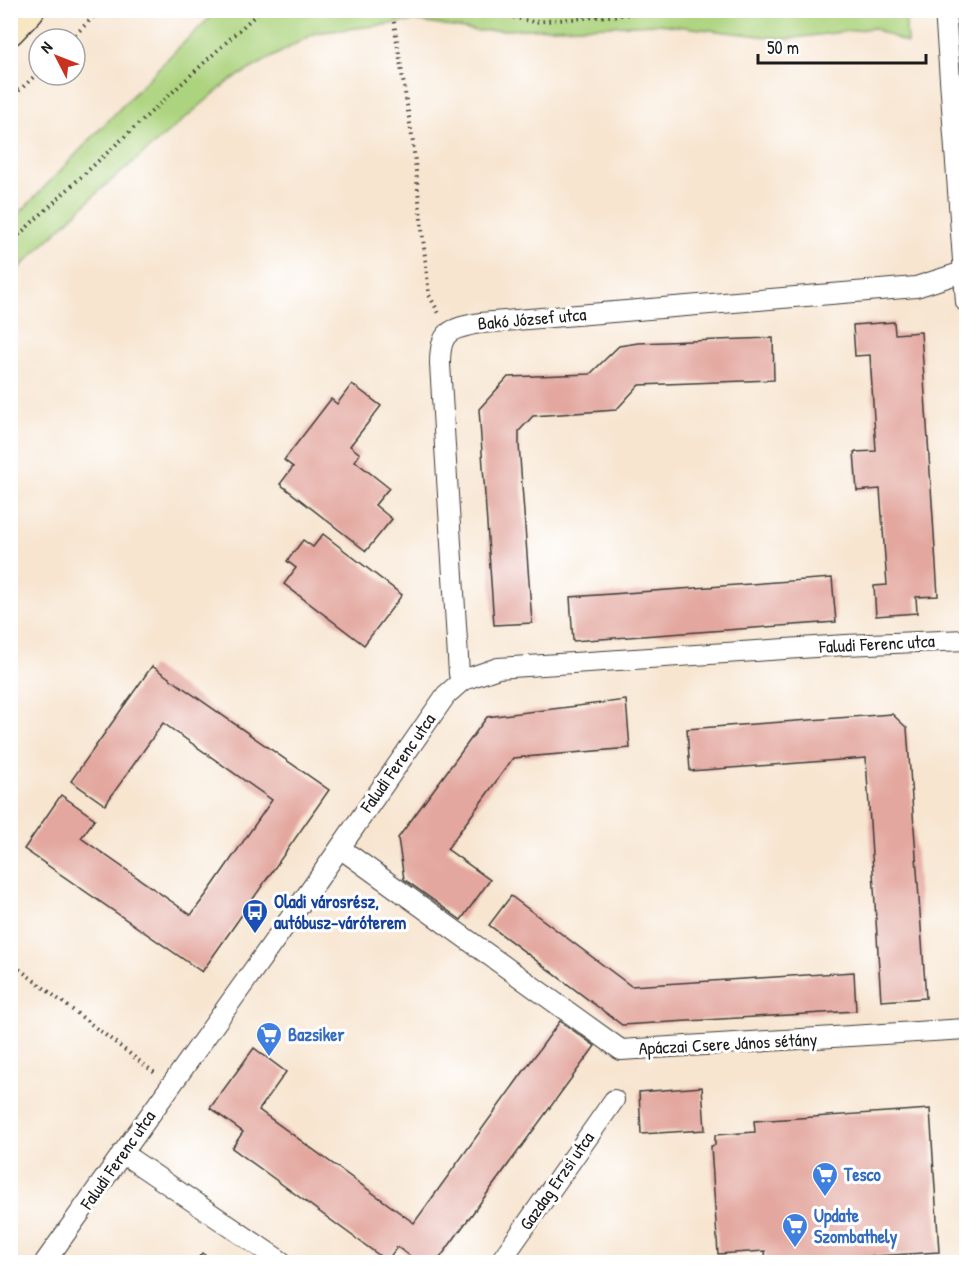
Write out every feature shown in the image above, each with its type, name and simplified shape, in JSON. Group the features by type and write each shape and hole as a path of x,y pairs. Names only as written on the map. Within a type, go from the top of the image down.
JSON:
{"main road":[{"path":"10,31 30,10"}],"street":[{"path":"945,10 966,302"},
{"name":"Bakó József utca","path":"463,680 459,674 440,364 440,347 445,336 454,328 480,323 916,287 965,271"},
{"name":"Faludi Ferenc utca","path":"45,1263 446,695 463,680 498,668 845,645 966,640"},
{"name":"Apáczai Csere János sétány","path":"340,848 621,1050 966,1029"},
{"name":"Gazdag Erzsi utca","path":"500,1263 614,1100"},
{"path":"122,1153 282,1263"}],"path":[{"path":"84,27 100,10"},
{"path":"10,243 261,10"},
{"path":"392,10 412,143 429,295 442,318 454,328"},
{"path":"484,10 533,22 684,10"},
{"path":"10,99 27,83"},
{"path":"10,962 171,1084"}],"green space":[{"path":"218,10 905,10 907,43 873,28 786,39 659,24 477,31 415,21 315,33 229,81 99,191 11,276 11,222 173,53"}],"building":[{"path":"894,322 895,334 921,332 938,596 916,597 917,613 876,616 874,586 887,585 880,489 857,491 854,452 876,451 870,355 855,356 853,325"},
{"path":"773,338 774,380 639,385 616,410 533,416 519,431 532,623 494,625 479,409 508,377 590,374 619,346 638,343"},
{"path":"352,384 381,406 350,446 360,454 355,461 389,488 375,505 392,519 366,551 280,484 293,467 284,460 331,399 337,404"},
{"path":"323,534 402,595 364,645 284,584 296,568 287,561 303,540 313,547"},
{"path":"832,578 836,622 573,641 570,597"},
{"path":"152,666 329,790 202,972 24,849 61,795 95,819 81,838 191,915 211,888 272,800 163,723 105,805 71,781"},
{"path":"626,700 630,748 513,758 447,849 490,880 461,920 404,879 398,838 487,717"},
{"path":"892,714 907,728 926,998 881,1001 866,758 690,771 687,729"},
{"path":"511,896 631,986 854,972 856,1011 622,1025 489,925"},
{"path":"560,1021 595,1046 437,1262 419,1262 397,1247 387,1261 232,1148 243,1132 210,1108 254,1048 286,1072 259,1110 414,1223"},
{"path":"702,1087 705,1130 641,1134 639,1092"},
{"name":"Tesco","path":"930,1109 939,1252 779,1262 766,1262 765,1251 718,1254 711,1146 715,1145 715,1135 755,1132 754,1121"},
{"path":"202,1253 214,1262 195,1262"},
{"path":"165,1257 173,1262 161,1262"}],"place":[{"name":"Oladi városrész, autóbusz-váróterem","path":"255,935"},
{"name":"Bazsiker","path":"269,1058"},
{"name":"Tesco","path":"825,1198"},
{"name":"Update Szombathely","path":"795,1249"}]}
